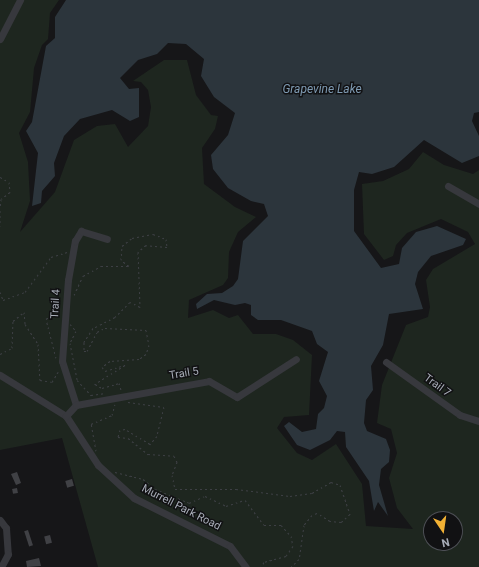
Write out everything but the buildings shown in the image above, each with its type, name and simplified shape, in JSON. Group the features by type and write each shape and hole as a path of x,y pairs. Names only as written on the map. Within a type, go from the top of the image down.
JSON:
{"lane":[{"path":"0,39 20,0"},
{"path":"448,186 479,204"},
{"name":"Trail 4","path":"76,405 62,361 68,290 75,241 81,231 107,239"},
{"name":"Trail 5","path":"76,405 209,381 237,397 296,359"},
{"name":"Trail 7","path":"386,362 460,415 479,421"},
{"name":"Murrell Park Road","path":"0,375 66,416 86,450 117,484 150,507 230,546 246,567"},
{"path":"66,416 76,405"},
{"path":"0,520 6,528 8,554 1,567"}],"path":[{"path":"0,177 9,182 10,192 1,199 0,226"},
{"path":"68,290 73,296 83,276 101,266 129,266 121,260 122,246 132,238 153,234 166,239 168,247 146,245 138,252 140,307 130,302 115,317 93,328 84,342 84,351 87,351 97,332 105,328 146,330 149,345 146,354 139,359 110,361 102,367 105,371 125,365 95,384 102,388 119,383 121,400 164,407 157,436 150,444 125,429 120,430 118,437 128,438 148,454 174,456 177,462 172,485 175,489 236,489 290,496 312,493 331,482 340,485 350,514 341,522 330,521 317,512 312,515 304,525 300,559 291,567"},
{"path":"0,292 3,300 25,292 51,257 72,254"},
{"path":"0,354 12,348 13,321 24,312 25,324 38,344 40,380 52,382 59,372 46,319 55,312 66,324 72,324 76,331 70,343 72,367 77,380 91,395 104,392 111,398 116,407 112,415 104,421 94,422 89,429 97,457"},
{"path":"110,467 143,479 155,489 189,503 205,496 226,506 245,500 264,525 281,525 291,536 293,546 286,556 264,562 261,567"}],"shaded area":[{"path":"0,0 59,0 50,13 48,39 42,45 34,68 30,112 19,133 28,162 30,201 20,232 55,192 74,140 97,126 115,124 128,147 148,126 151,107 148,90 141,82 133,81 164,60 187,60 196,95 211,115 218,116 215,129 202,148 204,184 235,207 256,217 238,232 229,252 228,278 223,285 189,300 188,318 213,310 229,318 238,315 253,334 276,334 293,340 312,355 309,415 284,417 277,428 297,453 312,460 336,444 362,484 366,526 413,529 397,508 389,478 397,453 391,429 377,423 382,385 406,325 428,317 430,307 426,280 433,269 475,244 468,232 441,219 407,233 396,245 393,256 384,260 364,234 362,184 383,181 409,169 423,152 444,165 473,174 479,170 479,567 98,567 62,438 0,450"}],"water":[{"name":"Grapevine Lake","path":"66,0 479,0 479,112 474,113 472,121 479,136 479,156 462,163 424,140 394,167 372,174 359,172 354,190 354,231 381,268 399,264 402,248 416,232 437,226 466,239 463,245 431,256 418,272 415,284 423,309 389,314 383,345 371,366 373,390 366,400 364,423 367,431 386,439 390,450 389,462 381,469 379,485 388,516 378,502 374,511 369,481 346,447 345,432 337,431 330,440 310,450 297,445 284,426 289,422 302,432 316,429 318,414 324,408 327,396 319,381 328,352 317,344 312,331 281,320 258,320 251,315 251,305 245,303 235,305 214,300 197,309 196,304 207,294 222,293 233,286 238,279 243,241 268,216 264,204 251,201 228,188 213,169 211,155 228,135 235,113 214,97 201,76 204,59 186,44 168,43 157,54 138,60 120,78 129,89 139,88 139,117 130,121 112,110 80,119 64,136 54,163 55,176 42,191 41,203 32,206 38,153 26,131 32,122 46,46 55,38 55,17"}]}
